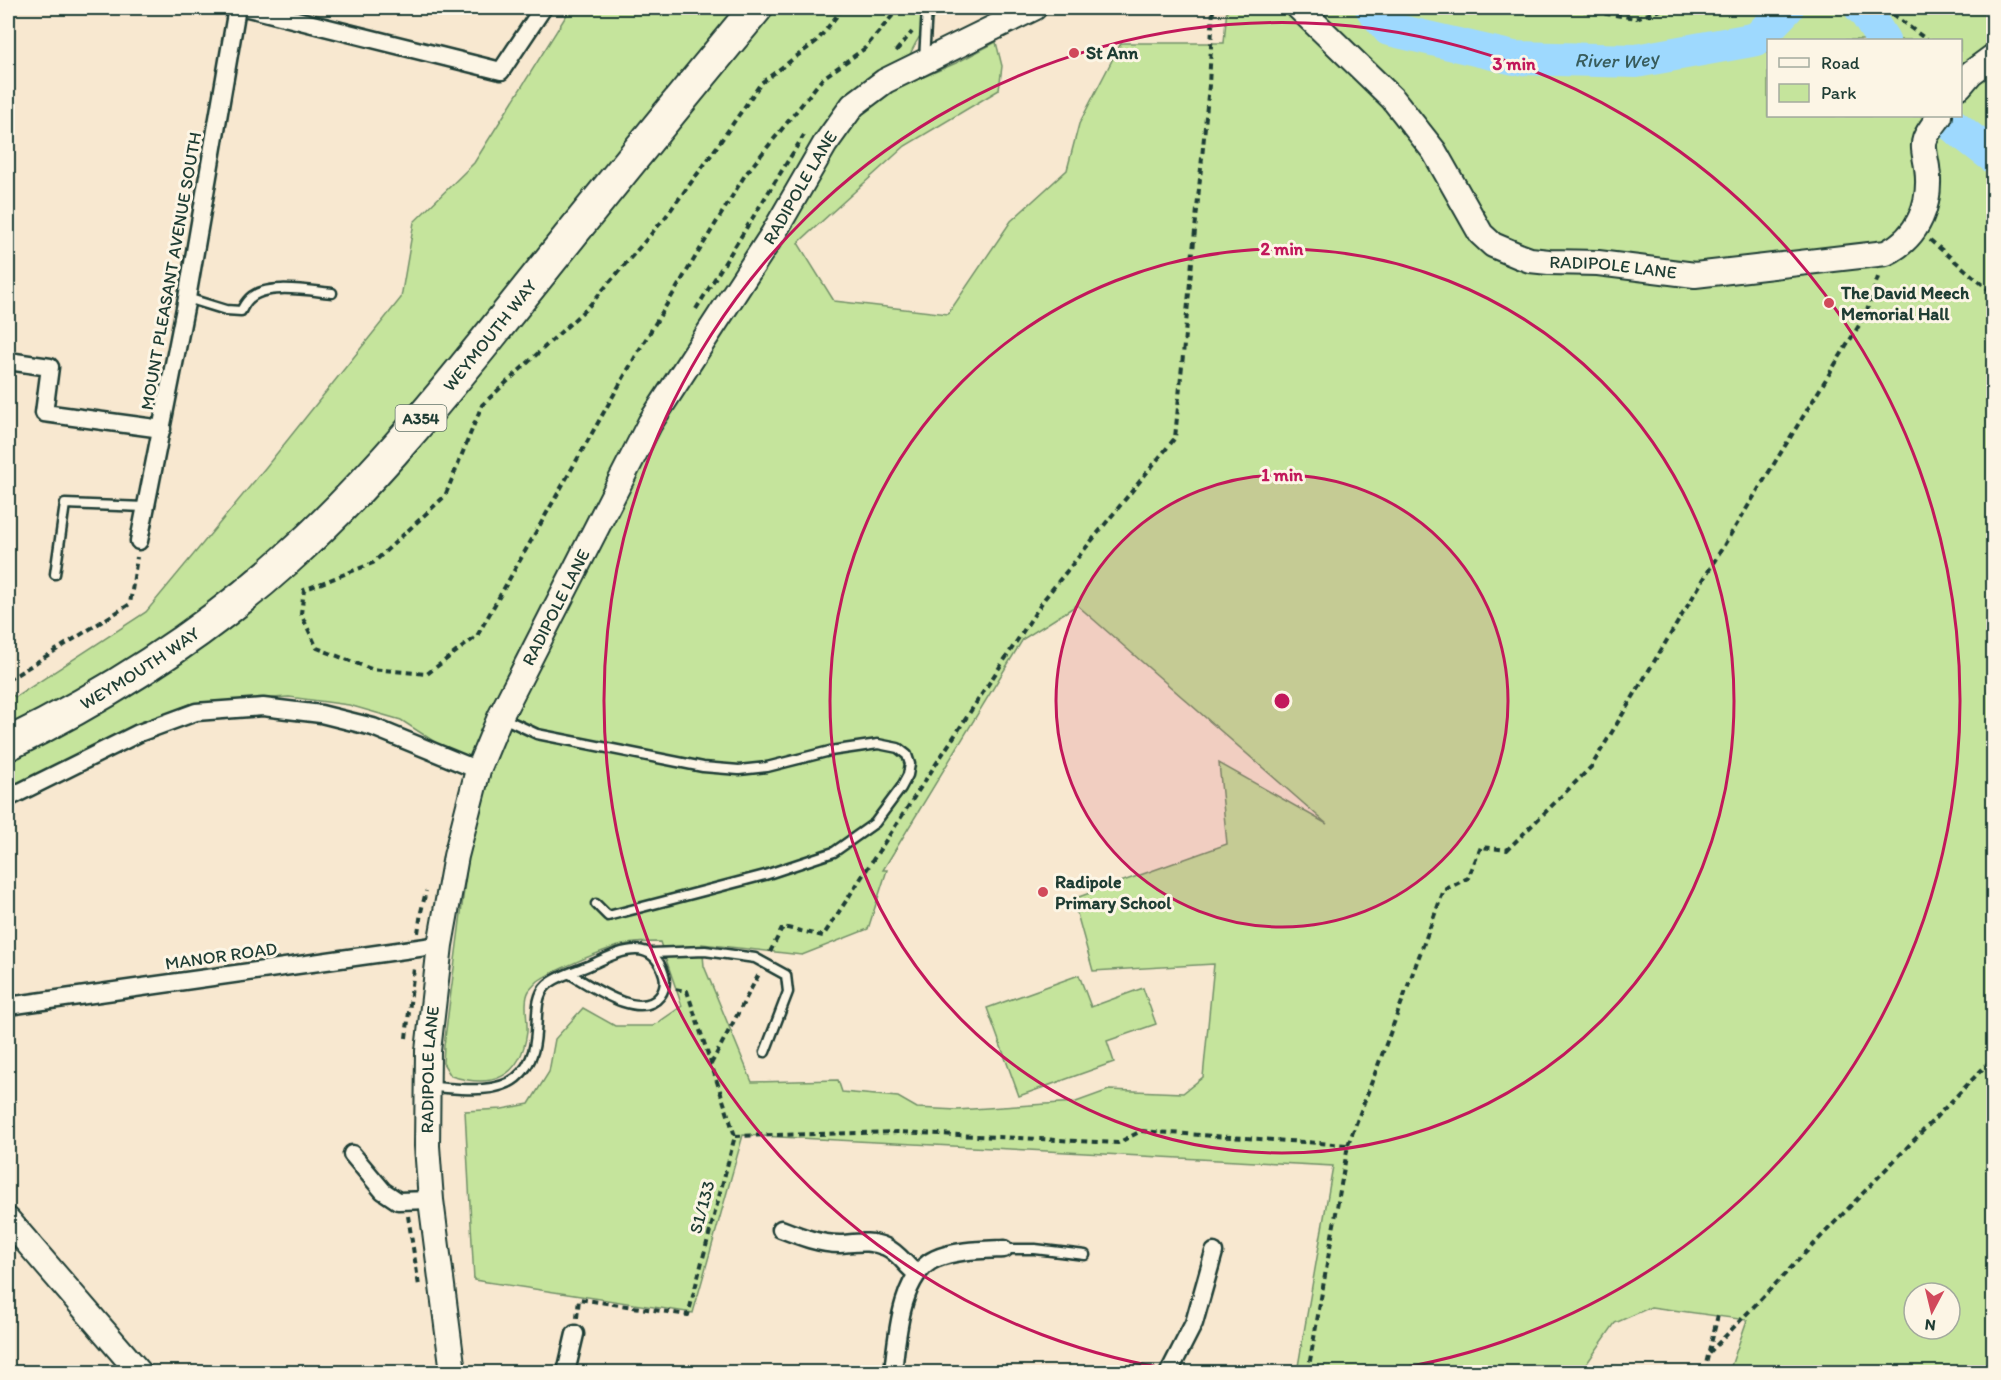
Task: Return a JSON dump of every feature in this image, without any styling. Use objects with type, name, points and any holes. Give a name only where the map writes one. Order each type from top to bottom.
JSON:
[{"type":"highway","name":"WEYMOUTH WAY","points":[[8,744],[91,700],[187,638],[256,586],[318,529],[380,467],[451,383],[756,8]]},
{"type":"street","name":"MOUNT PLEASANT AVENUE SOUTH","points":[[139,541],[187,298],[237,8]]},
{"type":"street","points":[[248,8],[501,71],[543,8]]},
{"type":"street","name":"RADIPOLE LANE","points":[[453,1372],[427,1146],[428,1051],[440,945],[456,856],[478,770],[500,717],[651,423],[773,234],[825,144],[853,105],[885,81],[1034,8]]},
{"type":"street","name":"RADIPOLE LANE","points":[[1299,8],[1393,99],[1434,151],[1481,234],[1493,245],[1519,256],[1549,262],[1598,263],[1695,275],[1886,253]]},
{"type":"street","points":[[1962,84],[1971,73],[1994,56]]},
{"type":"street","points":[[1886,253],[1904,241],[1916,228],[1927,200],[1929,183],[1925,141],[1936,122]]},
{"type":"street","points":[[8,361],[50,367],[44,413],[162,429]]},
{"type":"street","points":[[8,798],[139,733],[196,712],[263,707],[321,714],[373,727],[478,770]]},
{"type":"street","name":"MANOR ROAD","points":[[8,1006],[440,945]]},
{"type":"street","points":[[352,1154],[383,1191],[398,1201],[432,1200]]},
{"type":"street","points":[[8,1220],[139,1372]]},
{"type":"street","points":[[781,1229],[816,1241],[838,1244],[862,1241],[888,1247],[902,1258],[917,1275]]},
{"type":"street","points":[[893,1372],[898,1326],[912,1282],[917,1275],[934,1259],[972,1250],[1004,1249]]},
{"type":"street","points":[[1169,1372],[1194,1323],[1214,1252]]},
{"type":"street","points":[[566,1372],[575,1334]]},
{"type":"lane","points":[[924,63],[927,8]]},
{"type":"lane","points":[[187,298],[226,310],[241,311],[249,298],[264,291],[296,289],[332,293]]},
{"type":"lane","points":[[55,574],[65,504],[145,507]]},
{"type":"lane","points":[[500,717],[537,734],[703,767],[739,770],[767,767],[830,751],[878,744],[898,748],[907,755],[910,764],[908,775],[875,823],[834,852],[765,875],[608,916],[596,904]]},
{"type":"lane","points":[[428,1087],[475,1089],[496,1086],[513,1080],[525,1070],[532,1059],[540,996],[547,985],[623,952],[638,950],[651,953],[705,951],[755,958],[786,975],[788,992],[765,1052]]},
{"type":"lane","points":[[570,974],[603,993],[638,1006],[648,1004],[658,999],[665,987],[665,976],[660,962],[651,953]]},
{"type":"lane","points":[[1004,1249],[1035,1249],[1085,1255]]},
{"type":"path","points":[[843,8],[817,41],[761,83],[664,219],[588,306],[482,405],[444,496],[373,563],[304,590],[301,614],[317,648],[371,669],[427,674],[477,636],[638,352],[745,175],[823,78],[864,49],[899,8]]},
{"type":"path","points":[[711,1064],[783,927],[824,936],[1045,598],[1175,438],[1209,85],[1213,8]]},
{"type":"path","points":[[1563,8],[1636,18],[1667,8]]},
{"type":"path","points":[[1884,8],[1926,39]]},
{"type":"path","points":[[1916,228],[1994,294]]},
{"type":"path","points":[[1308,1372],[1348,1145],[1444,890],[1468,878],[1481,847],[1508,850],[1592,767],[1718,555],[1866,314],[1886,253]]},
{"type":"path","points":[[8,680],[130,604],[139,541]]},
{"type":"path","points":[[665,987],[687,991],[735,1136],[898,1132],[1118,1143],[1141,1131],[1348,1145]]},
{"type":"path","points":[[1708,1353],[1994,1057]]},
{"type":"path","name":"S1/133","points":[[575,1334],[579,1299],[688,1315],[735,1136]]},
{"type":"path","points":[[1704,1372],[1718,1315]]},
{"type":"green space","points":[[571,8],[945,8],[924,30],[909,57],[921,78],[996,42],[1002,66],[999,90],[905,146],[798,243],[834,301],[948,314],[1011,221],[1067,170],[1079,124],[1121,43],[1224,43],[1227,8],[1993,8],[1993,1372],[1729,1372],[1747,1320],[1651,1307],[1615,1323],[1585,1366],[1584,1372],[1297,1372],[1333,1166],[743,1135],[693,1313],[474,1280],[465,1111],[502,1109],[529,1104],[549,1072],[555,1039],[583,1008],[615,1026],[653,1026],[682,1006],[660,942],[624,945],[564,967],[538,981],[527,995],[527,1032],[524,1048],[511,1070],[502,1076],[491,1080],[466,1080],[451,1076],[443,1063],[472,828],[484,771],[512,724],[478,770],[401,720],[349,705],[289,697],[193,703],[130,728],[8,790],[8,693],[16,697],[146,612],[401,298],[414,222],[474,163]],"holes":[[[1077,605],[1327,824],[1219,763],[1227,844],[1073,899],[1093,971],[1214,964],[1203,1077],[1183,1093],[1109,1090],[1076,1102],[957,1110],[917,1108],[898,1097],[842,1092],[838,1080],[752,1082],[704,966],[702,944],[802,955],[868,929],[887,870],[883,870],[1023,639]]]},
{"type":"green space","points":[[1079,975],[1091,1007],[1143,988],[1156,1024],[1107,1041],[1114,1062],[1019,1096],[987,1008]]},
{"type":"waterway","name":"River Wey","points":[[1372,8],[1389,29],[1514,58],[1636,61],[1757,39],[1787,8]]},
{"type":"waterway","name":"River Wey","points":[[1861,8],[1882,39]]},
{"type":"waterway","name":"River Wey","points":[[1942,117],[1994,157]]},
{"type":"place","name":"St Ann","points":[[1074,53]]},
{"type":"place","name":"The David Meech Memorial Hall","points":[[1829,303]]},
{"type":"place","name":"Radipole Primary School","points":[[1043,892]]}]
